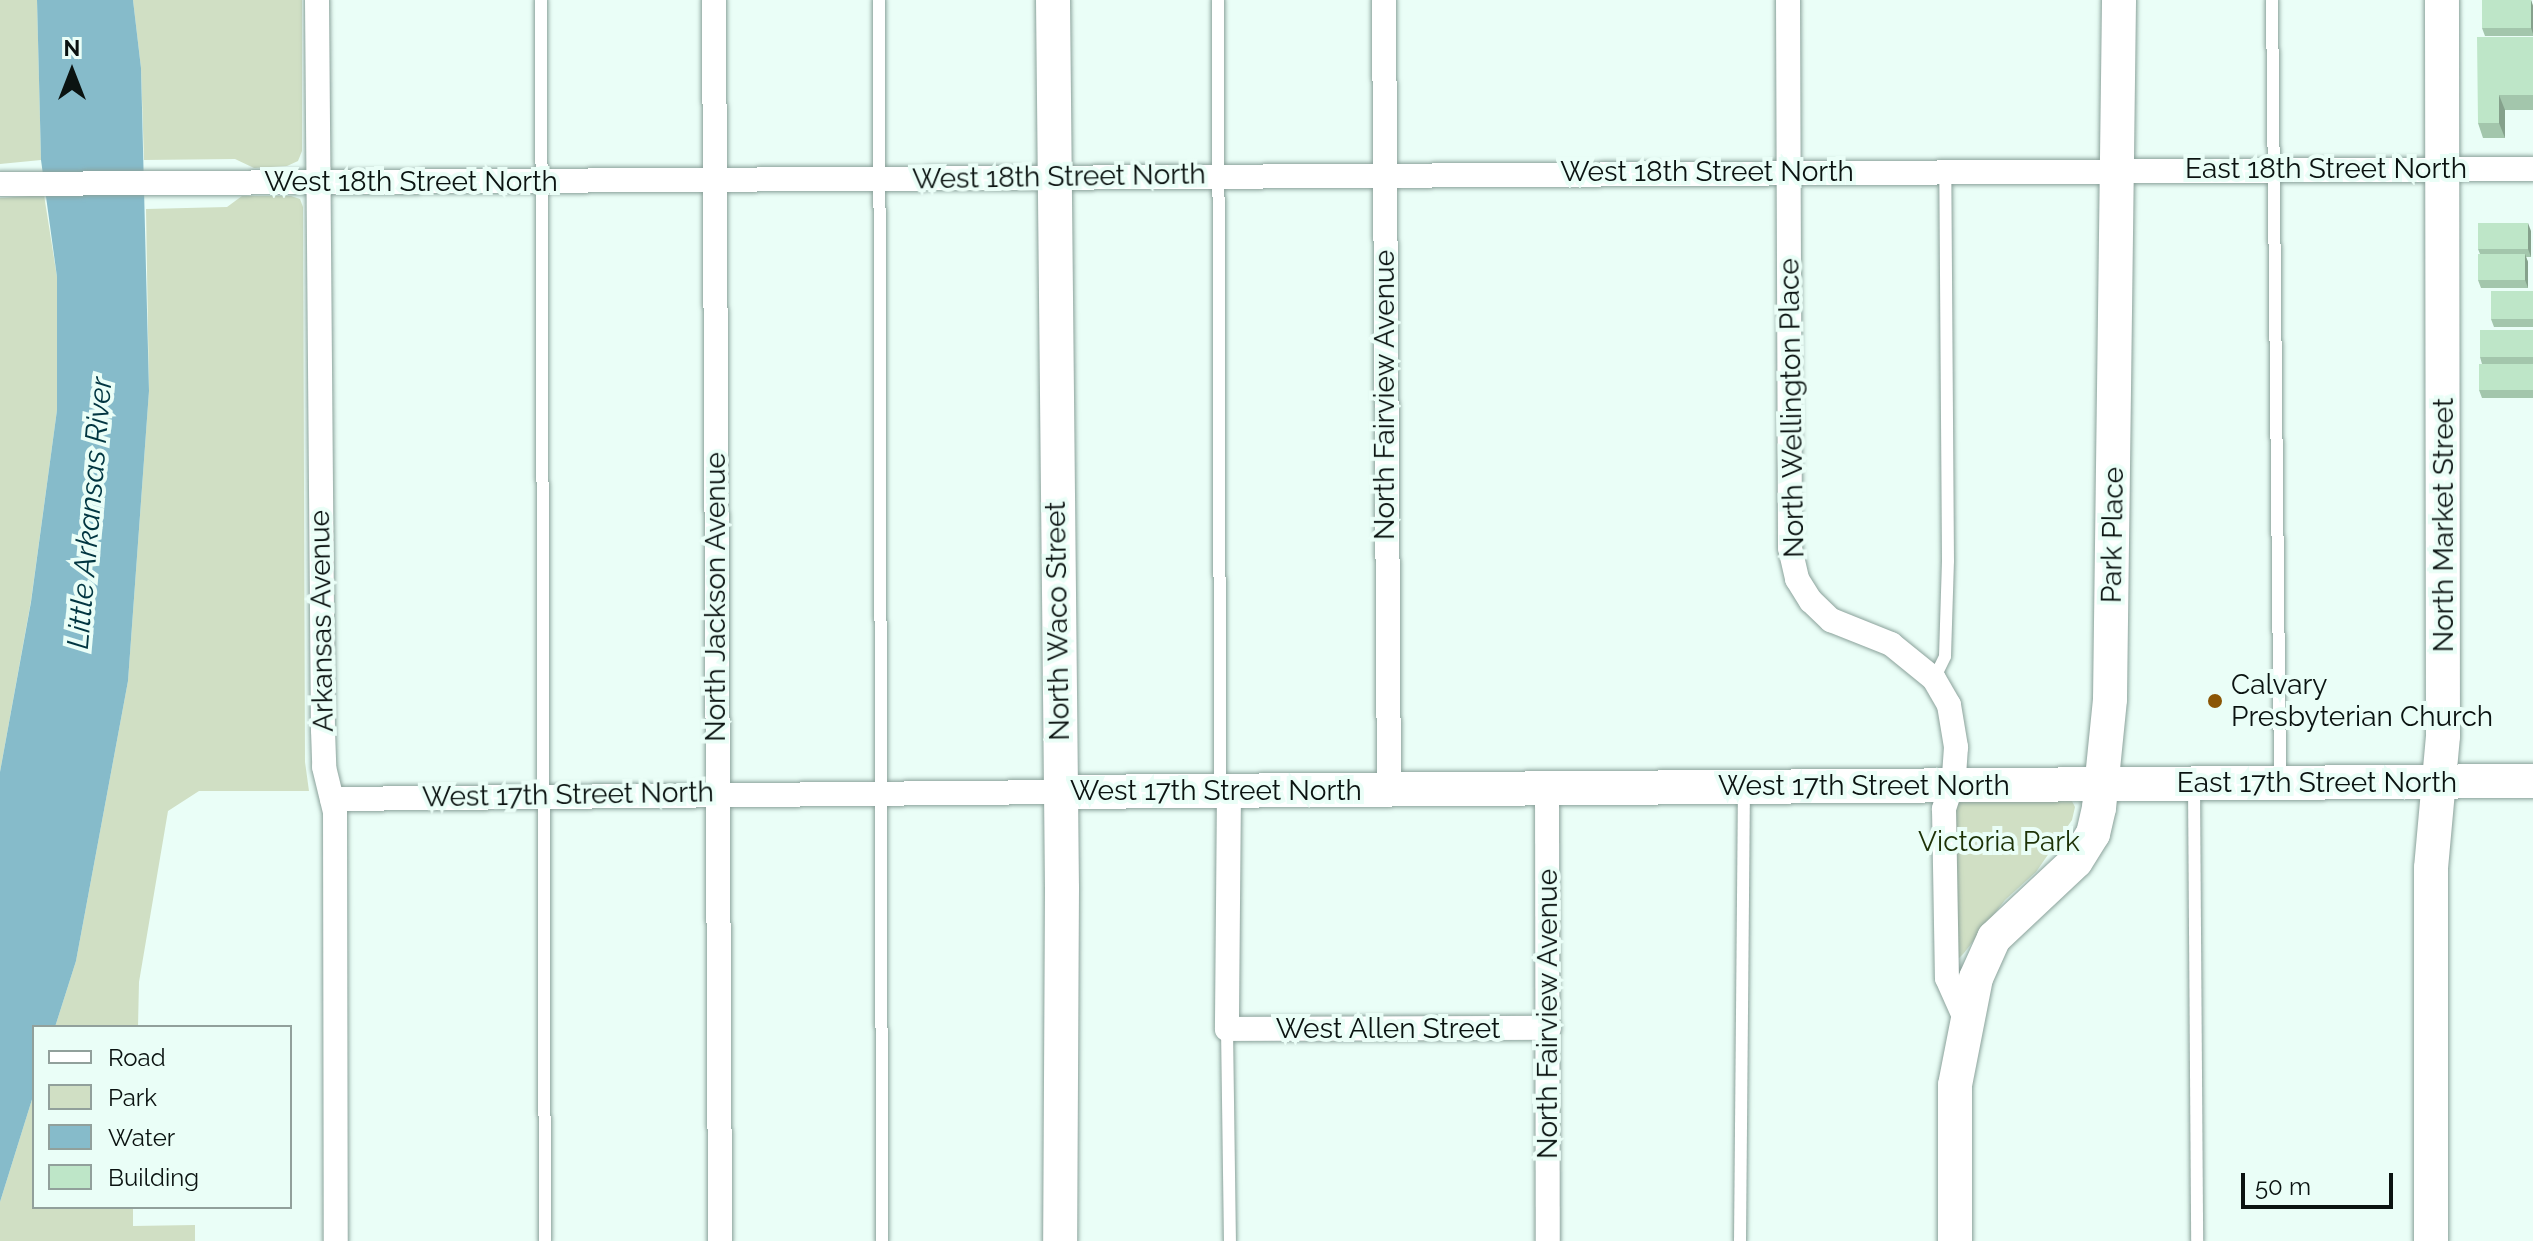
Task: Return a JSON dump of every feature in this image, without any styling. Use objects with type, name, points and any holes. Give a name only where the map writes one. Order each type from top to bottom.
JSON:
[{"type":"street","name":"Arkansas Avenue","points":[[317,0],[323,730],[324,767],[335,812],[336,1241]]},
{"type":"street","name":"North Jackson Avenue","points":[[714,0],[720,1241]]},
{"type":"street","name":"North Waco Street","points":[[1053,0],[1060,792],[1060,1241]]},
{"type":"street","name":"North Fairview Avenue","points":[[1384,0],[1389,789]]},
{"type":"street","name":"North Wellington Place","points":[[1788,0],[1790,548],[1797,579],[1811,601],[1831,620],[1859,635],[1891,644],[1934,679],[1949,705],[1956,747],[1952,785]]},
{"type":"street","name":"Park Place","points":[[1955,1241],[1955,1085],[1976,978],[1994,938],[2076,861],[2093,834],[2101,784],[2110,699],[2119,0]]},
{"type":"street","name":"North Market Street","points":[[2431,1241],[2431,868],[2443,720],[2442,0]]},
{"type":"street","name":"West 18th Street North","points":[[2,183],[2118,168]]},
{"type":"street","name":"East 18th Street North","points":[[2118,168],[2533,169]]},
{"type":"street","name":"East 17th Street North","points":[[2101,784],[2533,781]]},
{"type":"street","name":"West 17th Street North","points":[[332,799],[2101,784]]},
{"type":"street","points":[[1952,785],[1944,809],[1947,978],[1967,1023]]},
{"type":"street","name":"North Fairview Avenue","points":[[1547,788],[1548,1241]]},
{"type":"street","points":[[1224,790],[1227,1029]]},
{"type":"street","name":"West Allen Street","points":[[1227,1029],[1549,1028]]},
{"type":"lane","points":[[541,0],[545,1241]]},
{"type":"lane","points":[[879,0],[882,1241]]},
{"type":"lane","points":[[1218,0],[1224,790]]},
{"type":"lane","points":[[2272,0],[2280,783]]},
{"type":"lane","points":[[1934,679],[1945,656],[1948,561],[1945,170]]},
{"type":"lane","points":[[2194,783],[2197,1241]]},
{"type":"lane","points":[[1740,1241],[1744,787]]},
{"type":"lane","points":[[1227,1029],[1230,1241]]},
{"type":"green space","points":[[0,0],[37,0],[41,160],[0,164]]},
{"type":"green space","points":[[133,0],[302,0],[302,151],[298,161],[287,166],[254,168],[235,159],[144,160],[141,68]]},
{"type":"green space","points":[[44,195],[57,277],[57,410],[31,601],[0,772],[0,198]]},
{"type":"green space","points":[[242,196],[291,196],[300,199],[303,207],[305,762],[309,791],[199,791],[168,811],[139,982],[138,1025],[56,1025],[76,961],[128,681],[149,391],[146,209],[227,207]]},
{"type":"green space","name":"Victoria Park","points":[[2072,801],[2075,807],[2072,820],[2036,872],[2005,900],[1959,958],[1952,956],[1953,802]]},
{"type":"green space","points":[[32,1099],[32,1209],[133,1209],[133,1226],[195,1225],[195,1241],[0,1241],[0,1202]]},
{"type":"water","name":"Little Arkansas River","points":[[37,0],[133,0],[141,68],[149,391],[128,681],[76,961],[56,1025],[32,1025],[32,1099],[0,1202],[0,772],[31,602],[57,410],[57,277],[41,160]]},
{"type":"building","points":[[2482,0],[2531,0],[2531,28],[2482,28]]},
{"type":"building","points":[[2477,37],[2533,37],[2533,95],[2499,95],[2499,123],[2478,123]]},
{"type":"building","points":[[2478,223],[2528,223],[2528,249],[2478,249]]},
{"type":"building","points":[[2478,254],[2525,254],[2525,280],[2478,280]]},
{"type":"building","points":[[2491,291],[2533,291],[2533,319],[2491,319]]},
{"type":"building","points":[[2480,330],[2533,330],[2533,357],[2480,357]]},
{"type":"building","points":[[2479,364],[2533,364],[2533,390],[2479,390]]},
{"type":"place","name":"Calvary Presbyterian Church","points":[[2215,701]]}]
